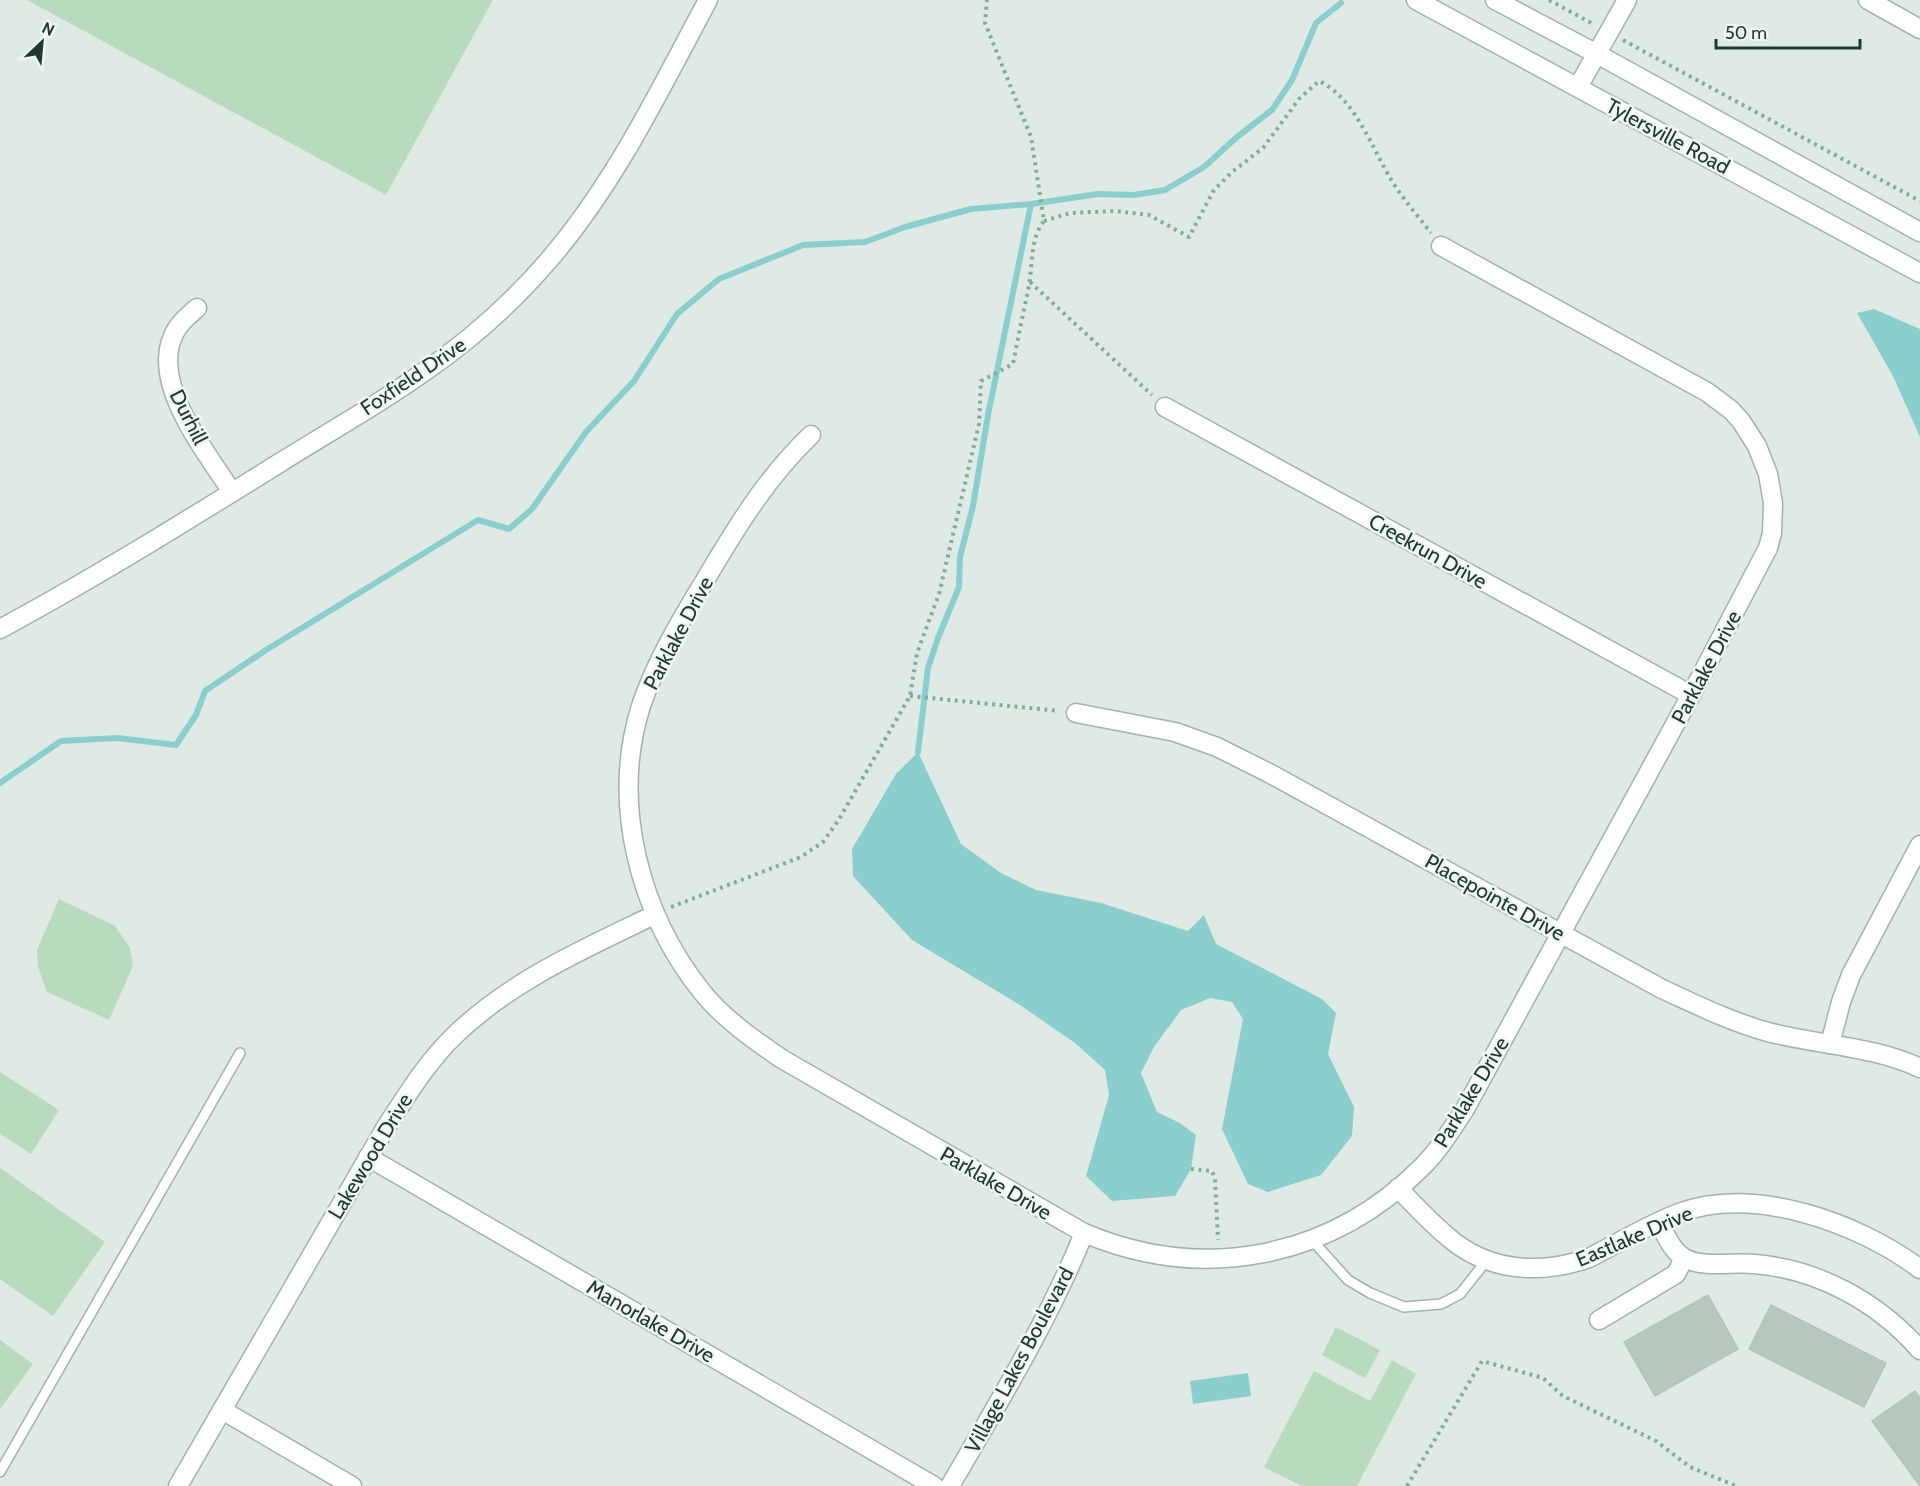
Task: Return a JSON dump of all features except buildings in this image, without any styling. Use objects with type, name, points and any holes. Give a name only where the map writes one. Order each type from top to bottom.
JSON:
[{"type":"street","name":"Foxfield Drive","points":[[0,629],[53,600],[421,375],[478,331],[519,292],[575,227],[608,180],[708,0]]},
{"type":"street","name":"Tylersville Road","points":[[1416,0],[1920,273]]},
{"type":"street","name":"Tylersville Road","points":[[1495,0],[1920,232]]},
{"type":"street","points":[[1578,87],[1627,0]]},
{"type":"street","points":[[1868,0],[1920,29]]},
{"type":"street","name":"Parklake Drive","points":[[811,435],[771,478],[730,538],[658,664],[642,705],[632,748],[628,791],[632,836],[654,915],[678,958],[703,994],[735,1025],[758,1043],[802,1071],[1084,1233],[1139,1252],[1183,1258],[1219,1259],[1270,1253],[1312,1240],[1352,1221],[1398,1188],[1422,1167],[1441,1145],[1465,1108],[1691,695],[1768,548],[1772,533],[1773,503],[1768,474],[1757,446],[1731,410],[1707,392],[1441,246]]},
{"type":"street","name":"Durhill","points":[[197,308],[180,324],[173,336],[169,350],[170,379],[186,418],[232,492]]},
{"type":"street","name":"Creekrun Drive","points":[[1165,407],[1691,695]]},
{"type":"street","name":"Placepointe Drive","points":[[1076,713],[1161,728],[1217,747],[1269,773],[1662,989],[1727,1018],[1768,1032],[1882,1055],[1920,1068]]},
{"type":"street","points":[[1830,1044],[1851,975],[1920,845]]},
{"type":"street","name":"Lakewood Drive","points":[[178,1486],[368,1157],[417,1079],[455,1035],[487,1006],[522,982],[654,915]]},
{"type":"street","name":"Manorlake Drive","points":[[368,1157],[934,1486]]},
{"type":"street","name":"Eastlake Drive","points":[[1398,1188],[1460,1246],[1501,1265],[1531,1269],[1575,1263],[1679,1213],[1707,1206],[1735,1204],[1806,1213],[1846,1227],[1885,1245],[1920,1269]]},
{"type":"street","points":[[1659,1223],[1674,1250],[1684,1258],[1696,1263],[1753,1264],[1783,1268],[1825,1281],[1851,1294],[1888,1318],[1920,1350]]},
{"type":"street","name":"Village Lakes Boulevard","points":[[950,1486],[1014,1377],[1048,1312],[1084,1233]]},
{"type":"street","points":[[1599,1320],[1676,1274],[1684,1258]]},
{"type":"street","points":[[222,1410],[352,1486]]},
{"type":"lane","points":[[0,1472],[240,1053]]},
{"type":"lane","points":[[1312,1240],[1348,1280],[1370,1293],[1404,1307],[1441,1304],[1460,1294],[1486,1260]]},
{"type":"path","points":[[987,0],[985,23],[1031,138],[1044,221]]},
{"type":"path","points":[[1549,0],[1920,201]]},
{"type":"path","points":[[654,915],[801,857],[823,842],[838,821],[910,696],[917,653],[939,594],[979,424],[981,381],[1013,363],[1036,236],[1044,221],[1070,213],[1116,211],[1149,215],[1189,237],[1214,190],[1232,172],[1263,148],[1299,99],[1319,81],[1333,87],[1353,113],[1393,183],[1441,246]]},
{"type":"path","points":[[1029,282],[1165,407]]},
{"type":"path","points":[[910,696],[1076,713]]},
{"type":"path","points":[[1191,1169],[1212,1171],[1215,1179],[1219,1259]]},
{"type":"path","points":[[1407,1486],[1482,1361],[1543,1378],[1563,1396],[1656,1441],[1690,1467],[1736,1486]]},
{"type":"green space","points":[[27,0],[493,0],[386,195]]},
{"type":"green space","points":[[59,899],[115,926],[130,948],[133,966],[109,1020],[47,992],[38,967],[37,950]]},
{"type":"green space","points":[[0,1072],[59,1110],[31,1154],[0,1134]]},
{"type":"green space","points":[[0,1168],[105,1242],[53,1316],[0,1279]]},
{"type":"green space","points":[[1336,1327],[1380,1350],[1365,1378],[1322,1355]]},
{"type":"green space","points":[[0,1340],[33,1364],[0,1409]]},
{"type":"green space","points":[[1392,1360],[1416,1374],[1357,1486],[1302,1486],[1264,1467],[1314,1371],[1370,1401]]},
{"type":"water","points":[[1874,309],[1920,329],[1920,437],[1893,376],[1857,313]]},
{"type":"water","points":[[918,752],[961,844],[1001,873],[1036,890],[1101,903],[1188,931],[1204,915],[1216,944],[1322,999],[1336,1013],[1328,1054],[1354,1107],[1352,1136],[1321,1175],[1268,1192],[1248,1184],[1222,1129],[1243,1019],[1232,1002],[1210,998],[1181,1010],[1154,1047],[1141,1073],[1157,1112],[1180,1123],[1196,1135],[1191,1169],[1175,1196],[1112,1201],[1086,1176],[1109,1095],[1105,1070],[1075,1043],[1020,1005],[912,940],[853,876],[852,849],[896,774]]},
{"type":"water","points":[[1248,1373],[1251,1396],[1193,1404],[1190,1381]]},
{"type":"waterway","points":[[0,783],[61,741],[117,738],[176,745],[196,715],[205,691],[266,650],[478,520],[509,529],[532,509],[586,432],[634,381],[677,314],[719,279],[803,245],[865,242],[905,227],[971,209],[1031,204],[1098,194],[1134,195],[1165,190],[1204,167],[1272,110],[1292,80],[1316,23],[1341,3]]},
{"type":"waterway","points":[[918,752],[928,668],[959,587],[960,557],[973,506],[988,415],[1031,204]]}]
